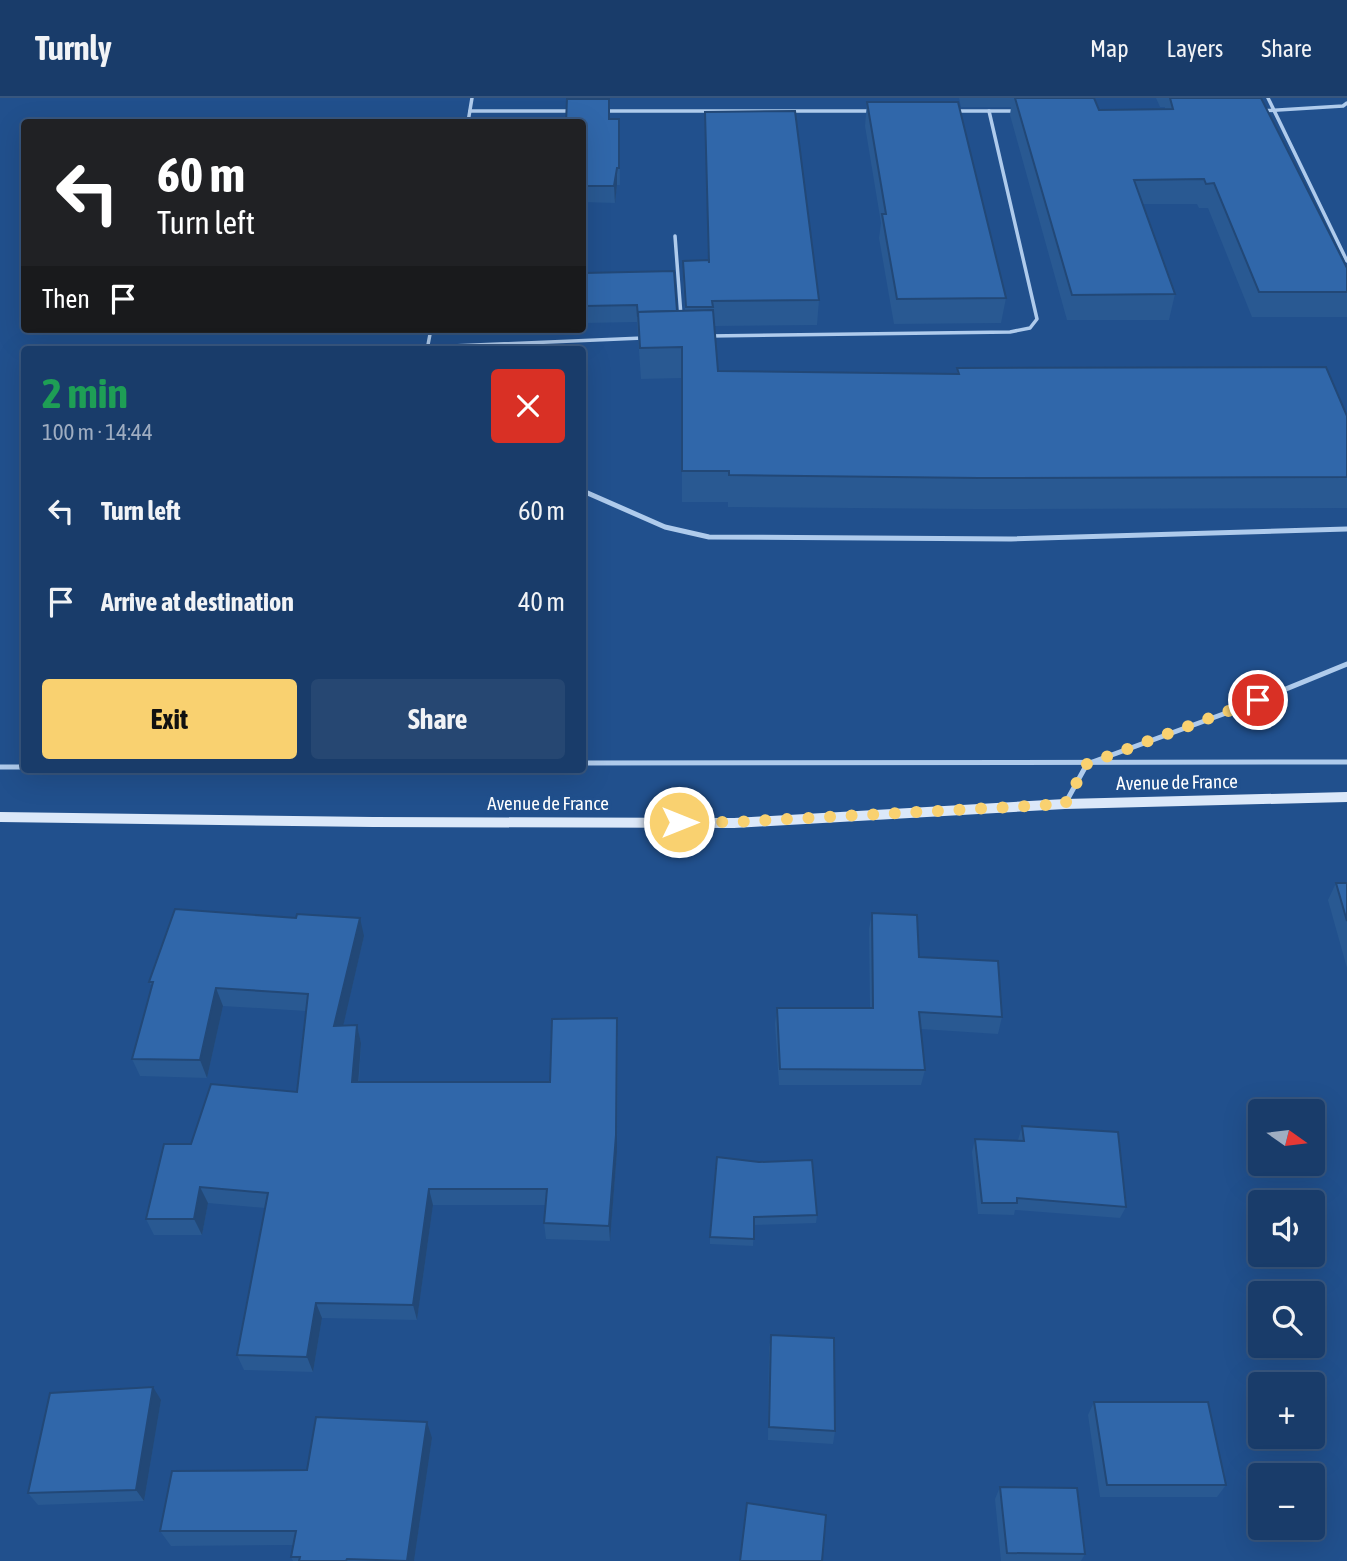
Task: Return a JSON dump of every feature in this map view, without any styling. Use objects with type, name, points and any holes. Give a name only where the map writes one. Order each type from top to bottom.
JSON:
[{"type":"street","name":"Avenue de France","points":[[0,817],[373,822],[734,822],[1065,804],[1347,797]]},
{"type":"lane","points":[[469,119],[472,98]]},
{"type":"lane","points":[[1268,98],[1347,261]]},
{"type":"lane","points":[[1260,111],[1343,106],[1347,103]]},
{"type":"lane","points":[[470,111],[579,111]]},
{"type":"lane","points":[[593,111],[880,111]]},
{"type":"lane","points":[[948,111],[1017,111]]},
{"type":"lane","points":[[696,337],[1010,332],[1030,328],[1037,319],[989,111]]},
{"type":"lane","points":[[675,236],[681,324]]},
{"type":"lane","points":[[490,346],[655,338]]},
{"type":"lane","points":[[586,492],[665,527],[709,537],[1011,539],[1347,529]]},
{"type":"lane","points":[[1065,804],[1087,764],[1237,709],[1347,664]]},
{"type":"lane","points":[[586,763],[1347,762]]},
{"type":"lane","points":[[0,767],[21,766]]},
{"type":"building","points":[[1015,98],[1094,98],[1099,110],[1173,109],[1170,98],[1261,98],[1347,268],[1347,292],[1259,292],[1214,183],[1206,184],[1204,179],[1134,180],[1175,294],[1072,295]]},
{"type":"building","points":[[567,99],[609,99],[609,119],[619,119],[619,168],[614,186],[586,186],[586,119],[566,119]]},
{"type":"building","points":[[867,102],[958,102],[1006,298],[897,299]]},
{"type":"building","points":[[795,111],[819,300],[712,301],[713,307],[686,307],[683,261],[709,260],[705,112]]},
{"type":"building","points":[[674,271],[677,311],[638,312],[638,317],[637,305],[586,306],[586,273]]},
{"type":"building","points":[[713,310],[718,371],[959,374],[957,368],[1326,367],[1347,416],[1347,477],[978,478],[729,475],[729,471],[682,471],[682,347],[640,348],[638,312]]},
{"type":"building","points":[[1336,883],[1347,883],[1347,921]]},
{"type":"building","points":[[175,909],[296,918],[297,914],[360,918],[334,1026],[357,1025],[352,1082],[550,1082],[552,1019],[617,1018],[616,1135],[609,1226],[544,1223],[547,1189],[429,1189],[413,1305],[316,1303],[307,1357],[237,1355],[268,1193],[200,1187],[194,1219],[146,1219],[164,1144],[191,1144],[211,1084],[297,1092],[308,994],[216,988],[200,1060],[132,1059],[153,982],[149,982]]},
{"type":"building","points":[[872,913],[917,915],[919,957],[998,961],[1002,1017],[919,1012],[925,1070],[780,1069],[777,1008],[873,1008]]},
{"type":"building","points":[[1022,1126],[1118,1132],[1126,1207],[1017,1198],[1017,1203],[982,1203],[975,1139],[1024,1141]]},
{"type":"building","points":[[717,1157],[759,1162],[812,1160],[817,1215],[754,1217],[754,1239],[710,1237]]},
{"type":"building","points":[[771,1335],[834,1338],[835,1431],[769,1427]]},
{"type":"building","points":[[153,1387],[136,1490],[28,1493],[50,1393]]},
{"type":"building","points":[[1094,1402],[1208,1402],[1226,1485],[1107,1485]]},
{"type":"building","points":[[316,1417],[427,1422],[407,1561],[299,1561],[300,1557],[291,1557],[296,1531],[160,1531],[172,1471],[307,1470]]},
{"type":"building","points":[[1000,1487],[1077,1488],[1085,1554],[1007,1553]]},
{"type":"building","points":[[747,1503],[826,1515],[822,1561],[740,1561]]},
{"type":"route","points":[[679,822],[734,822],[1065,804],[1087,764],[1258,700]]}]
